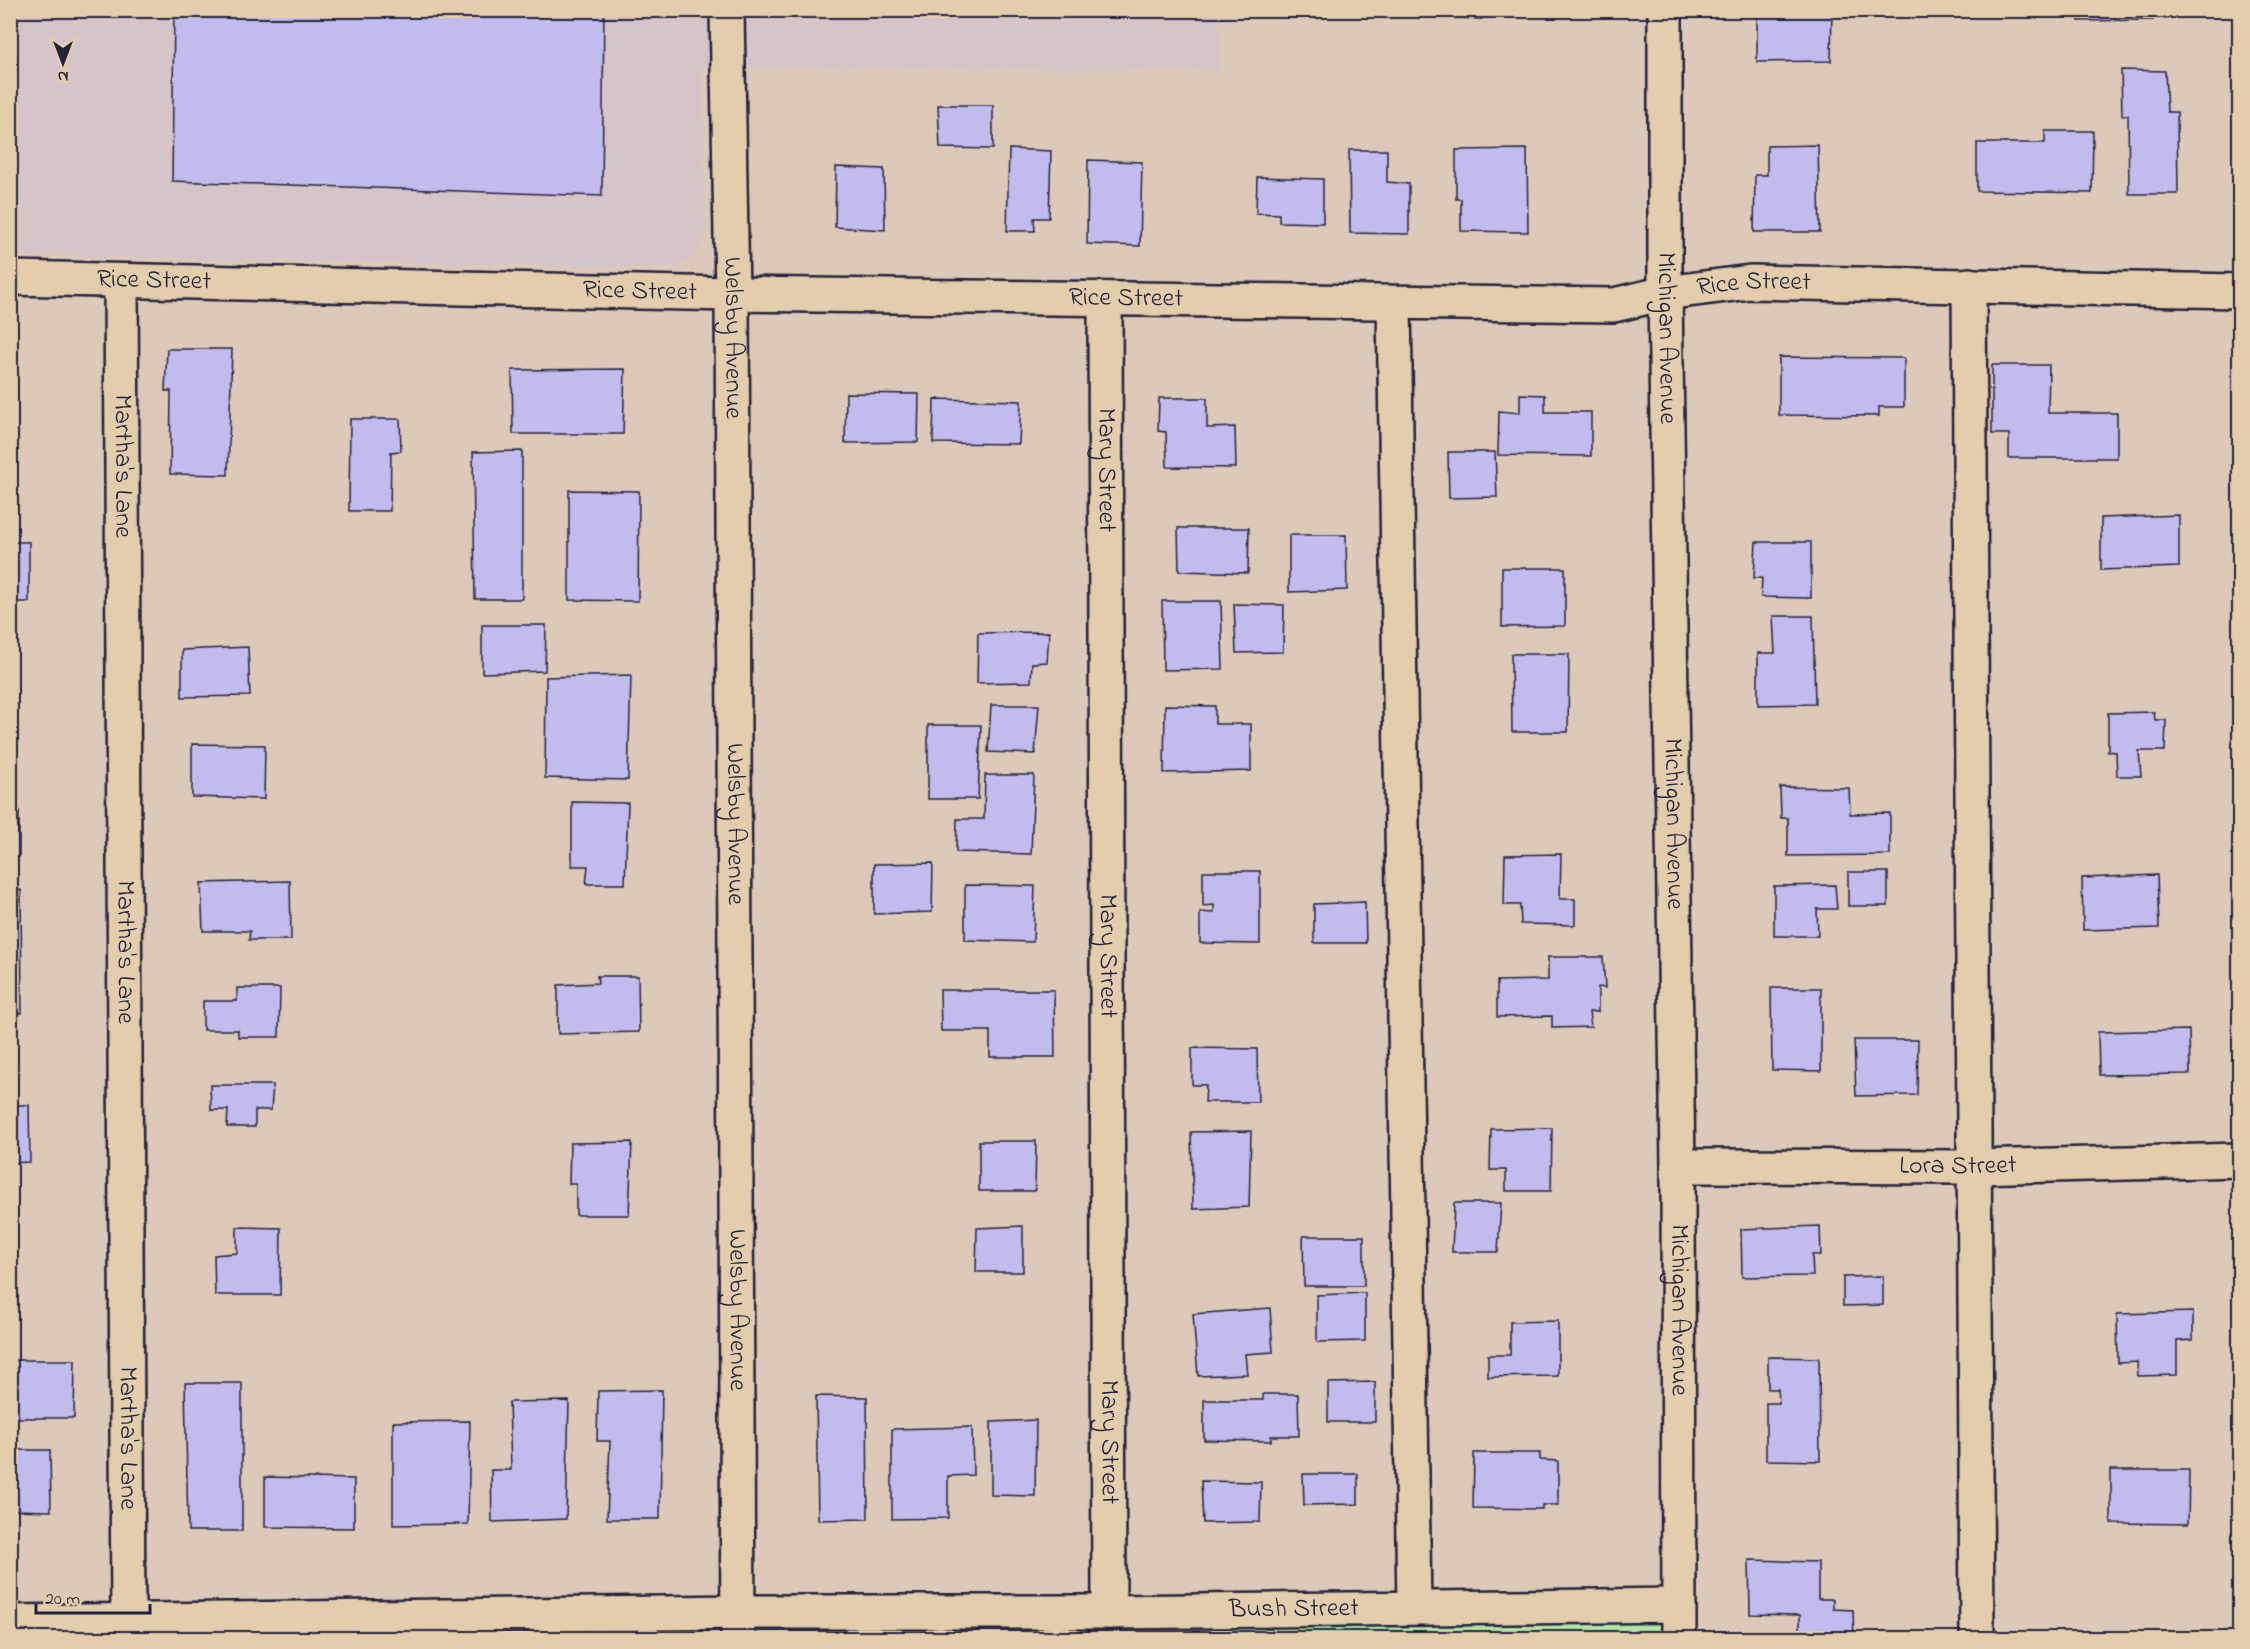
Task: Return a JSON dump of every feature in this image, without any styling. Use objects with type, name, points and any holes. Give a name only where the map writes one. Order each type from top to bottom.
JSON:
[{"type":"street","name":"Welsby Avenue","points":[[727,10],[732,294],[738,1625]]},
{"type":"street","name":"Michigan Avenue","points":[[1665,10],[1665,293],[1678,1166],[1679,1638]]},
{"type":"street","name":"Rice Street","points":[[10,278],[732,294],[1614,305],[1665,293],[1750,282],[2240,291]]},
{"type":"street","name":"Martha's Lane","points":[[121,282],[128,1622]]},
{"type":"street","points":[[1969,285],[1977,1638]]},
{"type":"street","name":"Mary Street","points":[[1105,299],[1109,1612]]},
{"type":"street","points":[[1394,303],[1414,1607]]},
{"type":"street","name":"Lora Street","points":[[1678,1166],[1974,1167],[2240,1160]]},
{"type":"street","name":"Bush Street","points":[[10,1622],[738,1625],[1109,1612],[1678,1605]]},
{"type":"shaded area","points":[[11,11],[1219,11],[1220,71],[703,66],[705,237],[691,260],[674,268],[11,255]]},
{"type":"green space","points":[[1678,1605],[1678,1638],[1214,1638],[1213,1610]]},
{"type":"building","points":[[174,10],[604,10],[602,196],[172,181]]},
{"type":"building","points":[[1364,10],[1537,10],[1482,12],[1482,19],[1364,14]]},
{"type":"building","points":[[1757,10],[1832,10],[1831,61],[1757,62]]},
{"type":"building","points":[[2079,10],[2153,10],[2153,20],[2079,21]]},
{"type":"building","points":[[2121,70],[2165,71],[2167,112],[2177,112],[2178,194],[2129,194],[2128,115],[2122,115]]},
{"type":"building","points":[[938,105],[993,105],[993,149],[940,148]]},
{"type":"building","points":[[2045,131],[2093,131],[2092,193],[1977,191],[1977,143],[2045,143]]},
{"type":"building","points":[[1818,145],[1820,232],[1754,232],[1755,175],[1767,175],[1767,146]]},
{"type":"building","points":[[1009,149],[1051,151],[1049,218],[1034,218],[1035,231],[1007,231]]},
{"type":"building","points":[[1527,149],[1528,232],[1461,231],[1461,199],[1456,199],[1456,150]]},
{"type":"building","points":[[1349,150],[1387,150],[1387,182],[1409,184],[1409,234],[1350,233]]},
{"type":"building","points":[[1088,160],[1142,162],[1140,246],[1087,244]]},
{"type":"building","points":[[836,167],[884,169],[885,230],[835,227]]},
{"type":"building","points":[[1257,177],[1323,179],[1323,223],[1279,222],[1279,214],[1256,213]]},
{"type":"building","points":[[167,349],[232,349],[228,475],[170,474],[171,391],[165,391]]},
{"type":"building","points":[[1779,357],[1904,358],[1904,407],[1879,407],[1879,416],[1779,415]]},
{"type":"building","points":[[1992,365],[2049,365],[2048,413],[2117,413],[2117,458],[2009,458],[2009,434],[1992,434]]},
{"type":"building","points":[[625,369],[623,434],[513,434],[512,370]]},
{"type":"building","points":[[846,393],[919,394],[918,442],[845,443]]},
{"type":"building","points":[[1520,394],[1545,395],[1545,412],[1591,412],[1591,456],[1498,455],[1499,411],[1520,413]]},
{"type":"building","points":[[1159,398],[1207,398],[1207,428],[1235,427],[1236,468],[1167,467],[1166,432],[1158,431]]},
{"type":"building","points":[[934,399],[1021,401],[1019,444],[933,443]]},
{"type":"building","points":[[350,419],[400,419],[401,451],[391,452],[390,511],[349,511]]},
{"type":"building","points":[[522,451],[522,599],[475,599],[473,452]]},
{"type":"building","points":[[1448,452],[1495,452],[1497,497],[1449,498]]},
{"type":"building","points":[[569,490],[639,491],[638,601],[569,600]]},
{"type":"building","points":[[2179,515],[2179,567],[2101,570],[2101,518]]},
{"type":"building","points":[[1178,528],[1249,528],[1248,573],[1179,571]]},
{"type":"building","points":[[1289,535],[1346,535],[1347,590],[1289,592]]},
{"type":"building","points":[[10,542],[29,542],[29,602],[10,602]]},
{"type":"building","points":[[1756,542],[1811,542],[1811,598],[1761,597],[1762,578],[1754,578]]},
{"type":"building","points":[[1502,568],[1565,568],[1565,626],[1502,627]]},
{"type":"building","points":[[1162,601],[1221,601],[1223,669],[1163,670]]},
{"type":"building","points":[[1234,604],[1284,605],[1283,652],[1236,653]]},
{"type":"building","points":[[1773,616],[1813,616],[1815,704],[1758,705],[1758,653],[1775,653]]},
{"type":"building","points":[[482,625],[546,625],[545,671],[482,673]]},
{"type":"building","points":[[1049,632],[1047,662],[1032,663],[1031,682],[977,683],[978,633]]},
{"type":"building","points":[[248,647],[250,696],[182,697],[182,650]]},
{"type":"building","points":[[1511,654],[1569,654],[1568,732],[1512,732]]},
{"type":"building","points":[[631,675],[628,780],[545,778],[546,677]]},
{"type":"building","points":[[991,705],[1039,705],[1035,754],[988,752]]},
{"type":"building","points":[[1165,705],[1215,706],[1215,724],[1251,724],[1251,771],[1164,773]]},
{"type":"building","points":[[2154,712],[2155,720],[2166,720],[2165,751],[2139,751],[2141,776],[2117,776],[2116,752],[2108,751],[2108,713]]},
{"type":"building","points":[[928,725],[981,725],[978,799],[928,799]]},
{"type":"building","points":[[192,744],[265,745],[264,799],[192,797]]},
{"type":"building","points":[[985,775],[1034,775],[1031,854],[956,852],[957,819],[984,819]]},
{"type":"building","points":[[1780,787],[1849,788],[1850,814],[1890,813],[1890,855],[1788,856],[1788,818],[1781,818]]},
{"type":"building","points":[[572,802],[628,803],[625,884],[586,884],[588,866],[572,866]]},
{"type":"building","points":[[10,809],[19,809],[19,857],[10,857]]},
{"type":"building","points":[[1561,854],[1560,899],[1575,899],[1575,925],[1521,924],[1520,905],[1504,905],[1505,855]]},
{"type":"building","points":[[933,863],[932,912],[874,914],[874,864]]},
{"type":"building","points":[[1203,871],[1260,871],[1260,944],[1200,943],[1200,912],[1214,913],[1214,905],[1203,906]]},
{"type":"building","points":[[1848,872],[1888,872],[1888,906],[1848,906]]},
{"type":"building","points":[[2157,875],[2159,928],[2083,930],[2082,878]]},
{"type":"building","points":[[290,881],[291,940],[249,940],[250,931],[203,931],[201,883]]},
{"type":"building","points":[[965,885],[1035,886],[1033,942],[965,940]]},
{"type":"building","points":[[1835,885],[1837,909],[1817,909],[1818,936],[1774,936],[1774,886]]},
{"type":"building","points":[[21,890],[22,1013],[10,1013],[10,891]]},
{"type":"building","points":[[1365,902],[1366,943],[1314,943],[1314,904]]},
{"type":"building","points":[[1548,957],[1603,957],[1605,988],[1598,987],[1598,1012],[1589,1012],[1591,1027],[1552,1028],[1552,1016],[1497,1017],[1497,981],[1548,980]]},
{"type":"building","points":[[597,976],[638,976],[639,1032],[558,1034],[558,985],[598,983]]},
{"type":"building","points":[[237,988],[280,988],[279,1037],[238,1037],[238,1030],[203,1030],[203,1001],[237,1001]]},
{"type":"building","points":[[1771,988],[1821,988],[1821,1071],[1772,1070]]},
{"type":"building","points":[[940,990],[1054,990],[1055,1057],[990,1057],[990,1031],[941,1031]]},
{"type":"building","points":[[2189,1030],[2190,1074],[2099,1075],[2098,1032]]},
{"type":"building","points":[[1854,1040],[1918,1040],[1917,1095],[1856,1096]]},
{"type":"building","points":[[1192,1048],[1257,1049],[1258,1102],[1205,1102],[1206,1085],[1192,1085]]},
{"type":"building","points":[[210,1085],[273,1085],[271,1110],[255,1110],[255,1127],[227,1127],[228,1110],[211,1110]]},
{"type":"building","points":[[10,1105],[29,1105],[30,1162],[10,1163]]},
{"type":"building","points":[[1552,1128],[1551,1191],[1506,1191],[1506,1170],[1490,1170],[1491,1129]]},
{"type":"building","points":[[1251,1131],[1249,1207],[1193,1209],[1191,1132]]},
{"type":"building","points":[[979,1141],[1036,1141],[1035,1191],[979,1191]]},
{"type":"building","points":[[632,1142],[629,1215],[576,1215],[576,1184],[569,1184],[570,1143]]},
{"type":"building","points":[[1454,1203],[1501,1203],[1498,1252],[1452,1252]]},
{"type":"building","points":[[1023,1226],[1023,1272],[976,1272],[977,1228]]},
{"type":"building","points":[[1820,1226],[1821,1255],[1812,1255],[1813,1276],[1742,1277],[1741,1229]]},
{"type":"building","points":[[237,1227],[281,1228],[280,1295],[215,1295],[214,1255],[237,1253]]},
{"type":"building","points":[[1303,1236],[1364,1236],[1364,1286],[1304,1286]]},
{"type":"building","points":[[1883,1276],[1883,1305],[1843,1306],[1843,1277]]},
{"type":"building","points":[[1365,1293],[1365,1341],[1317,1342],[1317,1295]]},
{"type":"building","points":[[1270,1308],[1273,1352],[1245,1354],[1247,1374],[1198,1376],[1193,1314]]},
{"type":"building","points":[[2193,1312],[2193,1340],[2177,1341],[2177,1375],[2138,1376],[2137,1362],[2118,1363],[2117,1314]]},
{"type":"building","points":[[1558,1321],[1558,1376],[1488,1377],[1488,1355],[1510,1355],[1510,1322]]},
{"type":"building","points":[[1768,1357],[1819,1358],[1820,1461],[1766,1460],[1766,1403],[1779,1403],[1778,1389],[1768,1389]]},
{"type":"building","points":[[10,1360],[75,1360],[74,1418],[10,1418]]},
{"type":"building","points":[[1375,1382],[1375,1422],[1328,1422],[1328,1383]]},
{"type":"building","points":[[185,1383],[242,1383],[242,1531],[188,1531]]},
{"type":"building","points":[[662,1390],[660,1519],[607,1519],[610,1441],[597,1441],[598,1391]]},
{"type":"building","points":[[1263,1394],[1298,1394],[1299,1436],[1271,1436],[1271,1441],[1204,1440],[1204,1400],[1263,1400]]},
{"type":"building","points":[[816,1396],[867,1397],[868,1519],[818,1520]]},
{"type":"building","points":[[569,1401],[566,1519],[492,1522],[491,1470],[511,1470],[509,1402]]},
{"type":"building","points":[[1036,1420],[1035,1496],[991,1495],[991,1422]]},
{"type":"building","points":[[470,1421],[468,1524],[393,1525],[393,1422]]},
{"type":"building","points":[[972,1427],[973,1475],[948,1476],[948,1518],[892,1519],[892,1429]]},
{"type":"building","points":[[10,1450],[50,1450],[51,1511],[10,1510]]},
{"type":"building","points":[[1474,1453],[1540,1453],[1540,1460],[1558,1461],[1558,1505],[1542,1505],[1542,1509],[1473,1508]]},
{"type":"building","points":[[2111,1470],[2189,1470],[2188,1524],[2111,1523]]},
{"type":"building","points":[[1303,1474],[1358,1474],[1358,1504],[1304,1505]]},
{"type":"building","points":[[265,1477],[354,1479],[354,1528],[265,1527]]},
{"type":"building","points":[[1201,1481],[1261,1482],[1260,1522],[1203,1523]]},
{"type":"building","points":[[1749,1560],[1818,1562],[1818,1599],[1833,1599],[1833,1609],[1853,1610],[1854,1638],[1800,1638],[1800,1615],[1750,1614]]}]
